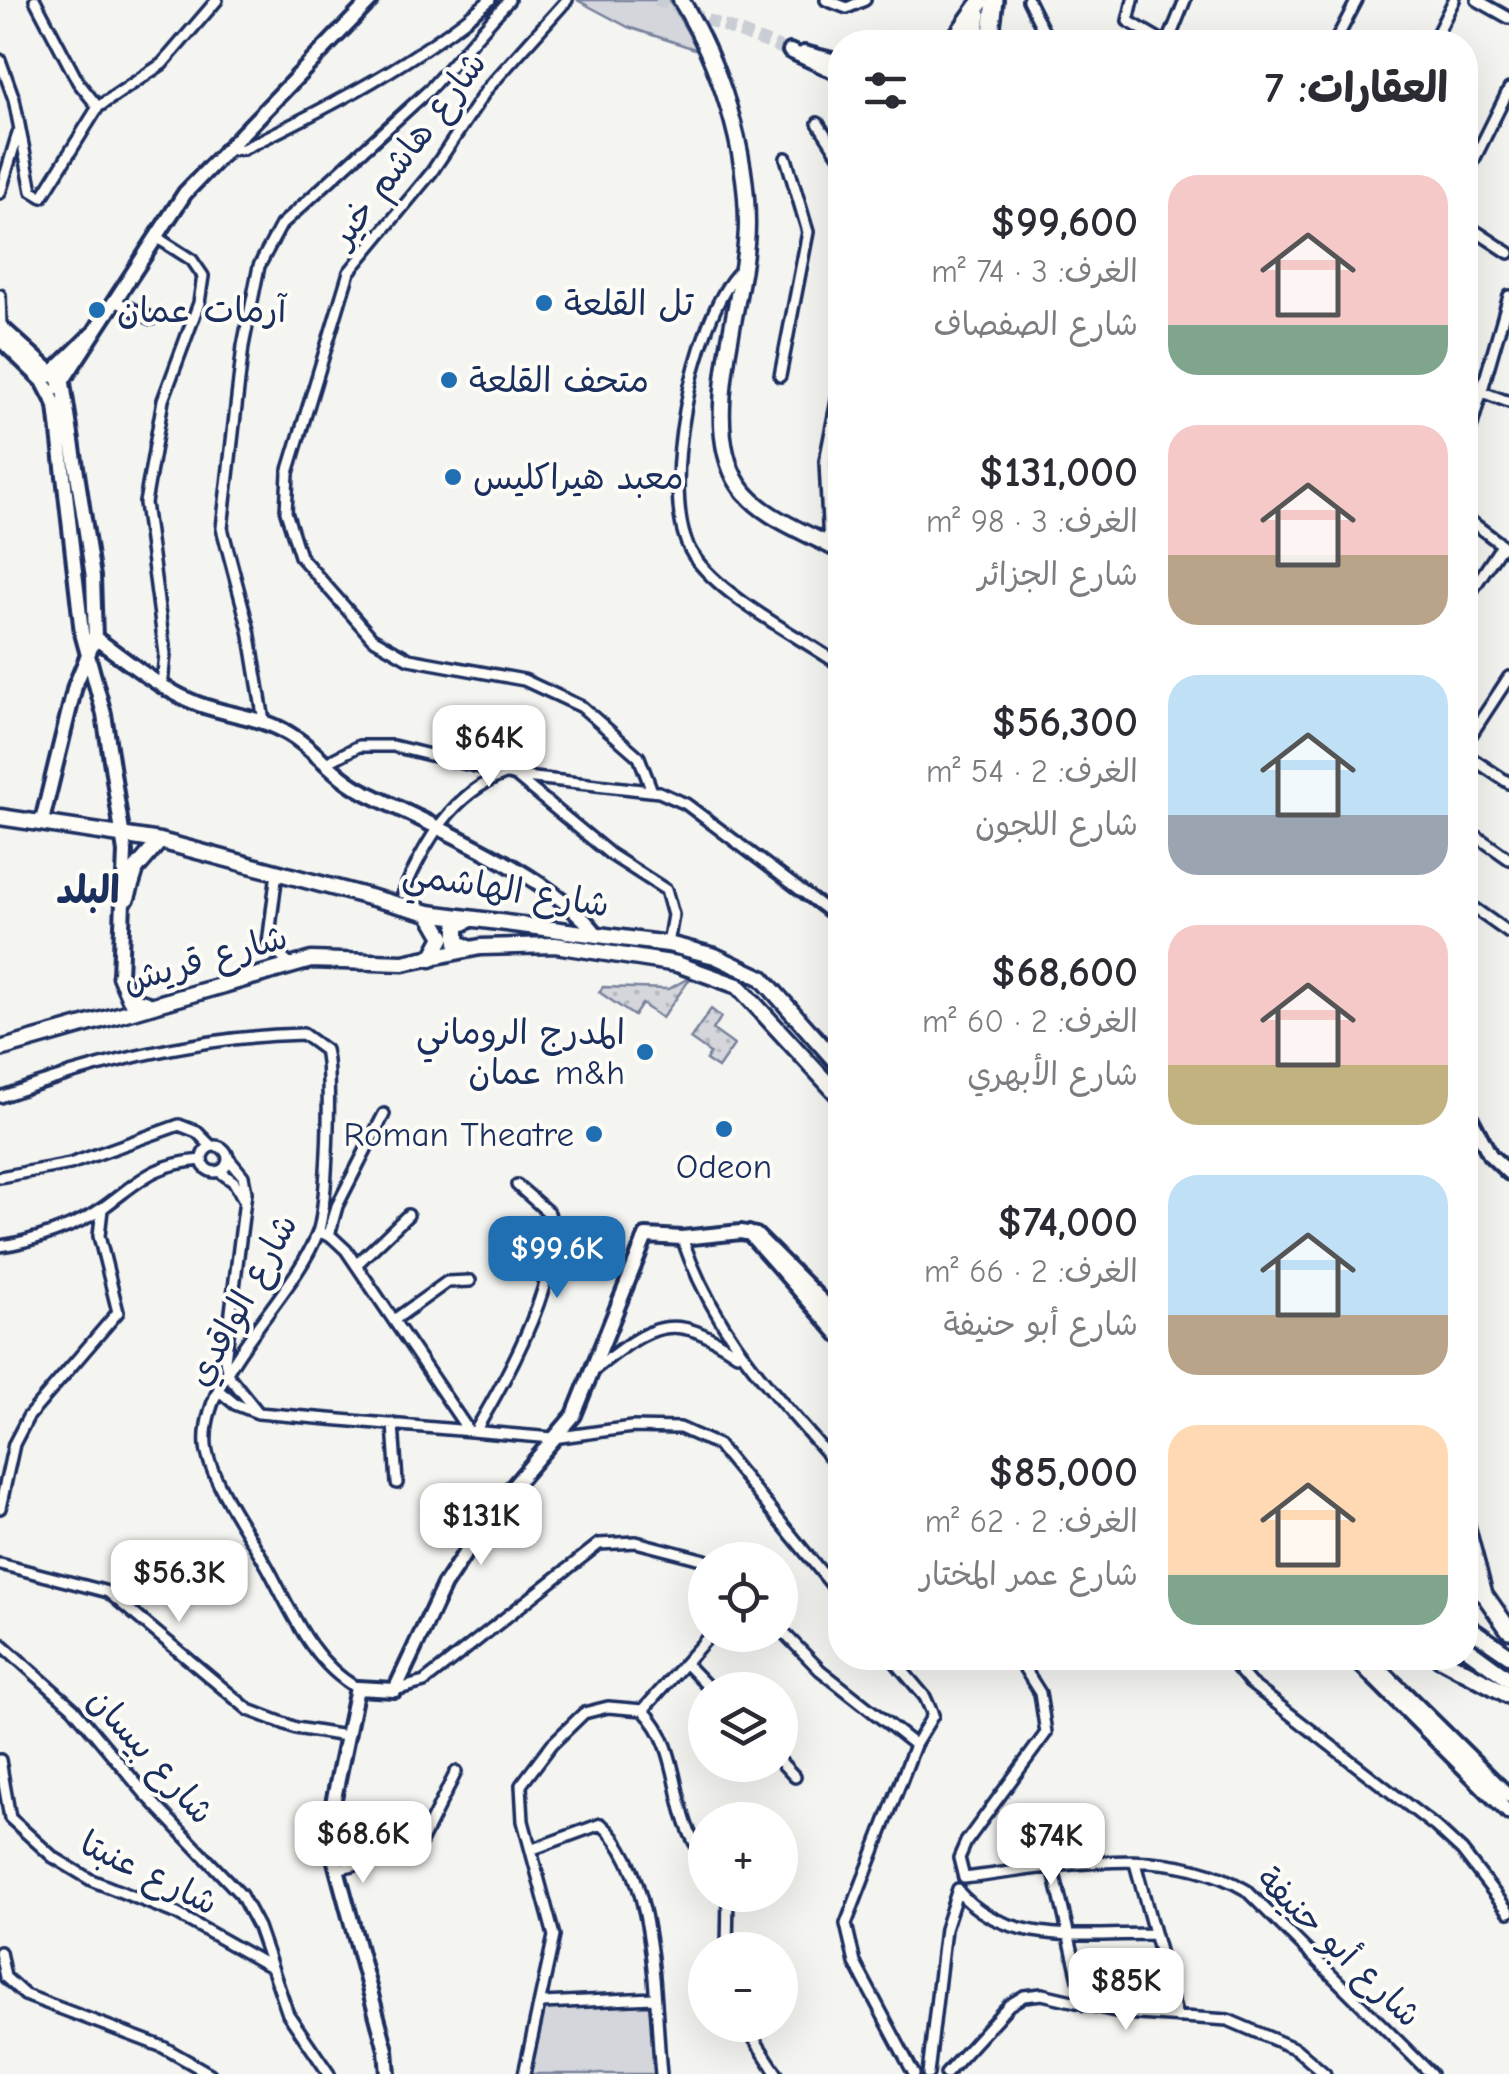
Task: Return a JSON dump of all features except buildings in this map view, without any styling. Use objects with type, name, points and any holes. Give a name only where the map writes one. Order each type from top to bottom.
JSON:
[{"type":"highway","points":[[962,30],[986,1]]},
{"type":"highway","points":[[978,30],[986,1]]},
{"type":"highway","points":[[986,1],[989,30]]},
{"type":"highway","points":[[1478,1573],[1484,1594],[1509,1630]]},
{"type":"highway","points":[[1462,1670],[1509,1695]]},
{"type":"main road","points":[[53,383],[115,301],[180,198],[372,0]]},
{"type":"main road","points":[[681,0],[711,56],[728,106],[745,193],[742,269],[723,406],[728,461],[739,486],[756,505],[828,544]]},
{"type":"main road","points":[[828,59],[788,50],[828,68]]},
{"type":"main road","points":[[0,327],[53,383],[86,513],[95,638],[88,651],[42,821]]},
{"type":"main road","points":[[0,339],[53,383],[88,651],[104,714],[123,834],[127,898],[120,976],[130,999],[152,1005]]},
{"type":"main road","points":[[95,638],[162,685],[197,704],[264,720],[290,734],[359,789],[438,826],[550,890],[576,910],[598,936]]},
{"type":"main road","name":"شارع الهاشمي","points":[[0,817],[160,841],[429,913],[668,944],[752,970],[828,1053]]},
{"type":"main road","points":[[127,898],[136,869],[160,841]]},
{"type":"main road","points":[[429,913],[444,937],[431,960]]},
{"type":"main road","points":[[472,919],[457,926],[454,934],[457,942],[472,949]]},
{"type":"main road","name":"شارع الهاشمي","points":[[431,960],[516,943],[555,945],[708,972],[749,994],[828,1083]]},
{"type":"main road","name":"شارع قريش","points":[[0,1050],[290,966],[337,958],[403,963],[431,960]]},
{"type":"main road","points":[[1478,1132],[1490,1155],[1509,1173]]},
{"type":"main road","points":[[749,1233],[828,1322]]},
{"type":"main road","points":[[388,2074],[386,2050],[327,1826],[357,1688],[395,1690],[433,1602],[494,1509],[574,1415],[596,1370],[642,1238],[654,1234],[682,1238],[749,1233],[761,1238],[828,1303]]},
{"type":"main road","points":[[1478,1634],[1509,1654]]},
{"type":"main road","points":[[1478,1656],[1509,1678]]},
{"type":"main road","points":[[1366,1670],[1509,1813]]},
{"type":"main road","points":[[1381,1670],[1509,1796]]},
{"type":"street","points":[[35,0],[73,73],[98,107]]},
{"type":"street","points":[[0,60],[14,99],[32,191],[40,197],[46,194],[98,107],[162,64],[217,0]]},
{"type":"street","points":[[225,150],[243,149],[336,102],[442,39],[490,0]]},
{"type":"street","points":[[264,720],[245,611],[222,528],[258,266],[281,225],[429,90],[509,0]]},
{"type":"street","name":"شارع هاشم خير","points":[[567,0],[487,89],[431,173],[349,272],[288,473],[286,512],[292,542],[300,556],[372,638],[410,659],[524,680],[582,707],[639,757],[652,791]]},
{"type":"street","points":[[826,0],[847,8],[865,0]]},
{"type":"street","points":[[1028,0],[1043,30]]},
{"type":"street","points":[[1132,0],[1130,22],[1144,30]]},
{"type":"street","points":[[1171,30],[1185,0]]},
{"type":"street","points":[[1341,30],[1357,0]]},
{"type":"street","points":[[1439,30],[1454,0]]},
{"type":"street","points":[[1477,0],[1509,18]]},
{"type":"street","points":[[1478,152],[1509,89]]},
{"type":"street","points":[[1498,113],[1509,120]]},
{"type":"street","points":[[818,123],[828,138]]},
{"type":"street","points":[[0,193],[18,132]]},
{"type":"street","points":[[780,376],[808,236],[786,158]]},
{"type":"street","points":[[1478,233],[1509,254]]},
{"type":"street","points":[[156,237],[192,260],[203,276],[199,304],[154,434],[144,504],[165,654],[162,685]]},
{"type":"street","points":[[742,269],[723,298],[681,414],[680,504],[684,536],[696,559],[719,581],[828,657]]},
{"type":"street","points":[[0,295],[0,327]]},
{"type":"street","points":[[1478,405],[1509,296]]},
{"type":"street","points":[[115,301],[152,320]]},
{"type":"street","points":[[1482,392],[1509,402]]},
{"type":"street","points":[[828,446],[825,461],[828,487]]},
{"type":"street","points":[[1478,527],[1506,548],[1478,584]]},
{"type":"street","points":[[1478,724],[1509,676]]},
{"type":"street","points":[[326,763],[369,744],[424,752],[511,775],[652,791],[686,804],[828,911]]},
{"type":"street","points":[[1478,762],[1509,782]]},
{"type":"street","points":[[402,893],[438,826],[478,786],[511,775]]},
{"type":"street","points":[[511,775],[610,854],[666,890],[672,915],[668,944]]},
{"type":"street","points":[[1478,837],[1509,859]]},
{"type":"street","points":[[276,872],[268,944],[290,966]]},
{"type":"street","points":[[1478,911],[1509,933]]},
{"type":"street","name":"شارع الواقدي","points":[[0,1097],[99,1064],[211,1042],[267,1035],[311,1038],[325,1050],[329,1080],[324,1234],[218,1390],[206,1441],[216,1474],[311,1647],[335,1674],[357,1688]]},
{"type":"street","points":[[384,1114],[324,1234],[356,1265],[466,1427]]},
{"type":"street","points":[[0,1177],[70,1164],[179,1125],[197,1132],[211,1146],[220,1147],[243,1176],[245,1202],[225,1343],[228,1375],[258,1413]]},
{"type":"street","points":[[0,1246],[19,1244],[102,1208],[138,1178],[157,1168],[202,1160],[211,1146]]},
{"type":"street","points":[[219,1171],[228,1158]]},
{"type":"street","points":[[202,1160],[208,1170],[219,1171],[234,1182],[245,1202]]},
{"type":"street","points":[[477,1428],[519,1356],[552,1248],[549,1212],[518,1185]]},
{"type":"street","points":[[0,1508],[14,1444],[28,1417],[118,1312],[99,1236],[102,1208]]},
{"type":"street","points":[[356,1265],[408,1215]]},
{"type":"street","points":[[682,1238],[708,1304],[744,1358],[828,1455]]},
{"type":"street","points":[[394,1320],[447,1282],[470,1281]]},
{"type":"street","points":[[596,1370],[638,1336],[672,1327],[703,1330],[744,1358]]},
{"type":"street","points":[[225,1343],[245,1351]]},
{"type":"street","points":[[218,1390],[235,1404],[258,1413],[466,1427],[553,1438],[632,1428],[680,1428],[707,1436],[828,1580]]},
{"type":"street","points":[[393,1424],[398,1483]]},
{"type":"street","points":[[395,1690],[424,1682],[599,1544],[636,1542],[688,1556]]},
{"type":"street","points":[[0,1564],[108,1592],[249,1710],[296,1728],[345,1736]]},
{"type":"street","name":"شارع بيسان","points":[[0,1643],[73,1708],[146,1795],[230,1881],[258,1927],[293,2025],[329,2074]]},
{"type":"street","points":[[798,1647],[828,1676],[915,1745]]},
{"type":"street","points":[[644,1710],[695,1652]]},
{"type":"street","points":[[685,1663],[694,1672]]},
{"type":"street","points":[[901,1670],[932,1710],[846,1924],[855,1964],[914,2074]]},
{"type":"street","points":[[928,2074],[945,1929],[964,1878],[959,1858],[966,1842],[1046,1733],[1040,1694],[1025,1670]]},
{"type":"street","points":[[1240,1670],[1250,1683],[1436,1827],[1462,1851],[1509,1912]]},
{"type":"street","points":[[524,2074],[554,1936],[519,1796],[527,1775],[584,1713],[608,1707],[644,1710]]},
{"type":"street","points":[[644,1710],[669,1747],[688,1830]]},
{"type":"street","name":"شارع عنبتا","points":[[0,1760],[10,1818],[53,1857],[91,1880],[177,1914],[272,1968]]},
{"type":"street","points":[[336,1869],[417,1850],[456,1772]]},
{"type":"street","points":[[533,1849],[598,1824],[605,1826],[640,1892],[661,2074]]},
{"type":"street","name":"شارع أبو حنيفة","points":[[964,1878],[1166,1860],[1196,1866],[1246,1890],[1431,2074]]},
{"type":"street","points":[[1135,1863],[1178,2018]]},
{"type":"street","points":[[1053,1868],[1085,2005]]},
{"type":"street","points":[[958,1891],[985,1918],[1010,1928],[1070,1934],[1152,1934]]},
{"type":"street","points":[[0,1952],[5,1976],[25,1995],[163,2048],[210,2074]]},
{"type":"street","points":[[946,2074],[1002,2012],[1024,1996],[1042,1994],[1085,2005],[1178,2018],[1228,2020],[1296,2050],[1325,2074]]},
{"type":"street","points":[[542,2003],[654,1998]]},
{"type":"street","points":[[756,2042],[777,2074]]},
{"type":"shaded area","points":[[577,0],[669,0],[698,50],[628,27]]},
{"type":"shaded area","points":[[692,976],[662,1018],[642,1004],[634,1016],[599,992],[603,987],[669,989]]},
{"type":"shaded area","points":[[711,1009],[721,1017],[713,1030],[734,1045],[718,1068],[706,1060],[710,1053],[690,1039]]},
{"type":"shaded area","points":[[649,2003],[657,2074],[523,2074],[540,2005]]},
{"type":"tunnel","points":[[656,0],[786,50]]},
{"type":"place","name":"تل القلعة","points":[[544,303]]},
{"type":"place","name":"آرمات عمان","points":[[97,310]]},
{"type":"place","name":"متحف القلعة","points":[[449,380]]},
{"type":"place","name":"معبد هيراكليس","points":[[453,477]]},
{"type":"place","name":"المدرج الروماني عمان m&h","points":[[645,1052]]},
{"type":"place","name":"Odeon","points":[[724,1129]]},
{"type":"place","name":"Roman Theatre","points":[[594,1134]]},
{"type":"district","name":"البلد","points":[[88,891]]}]
